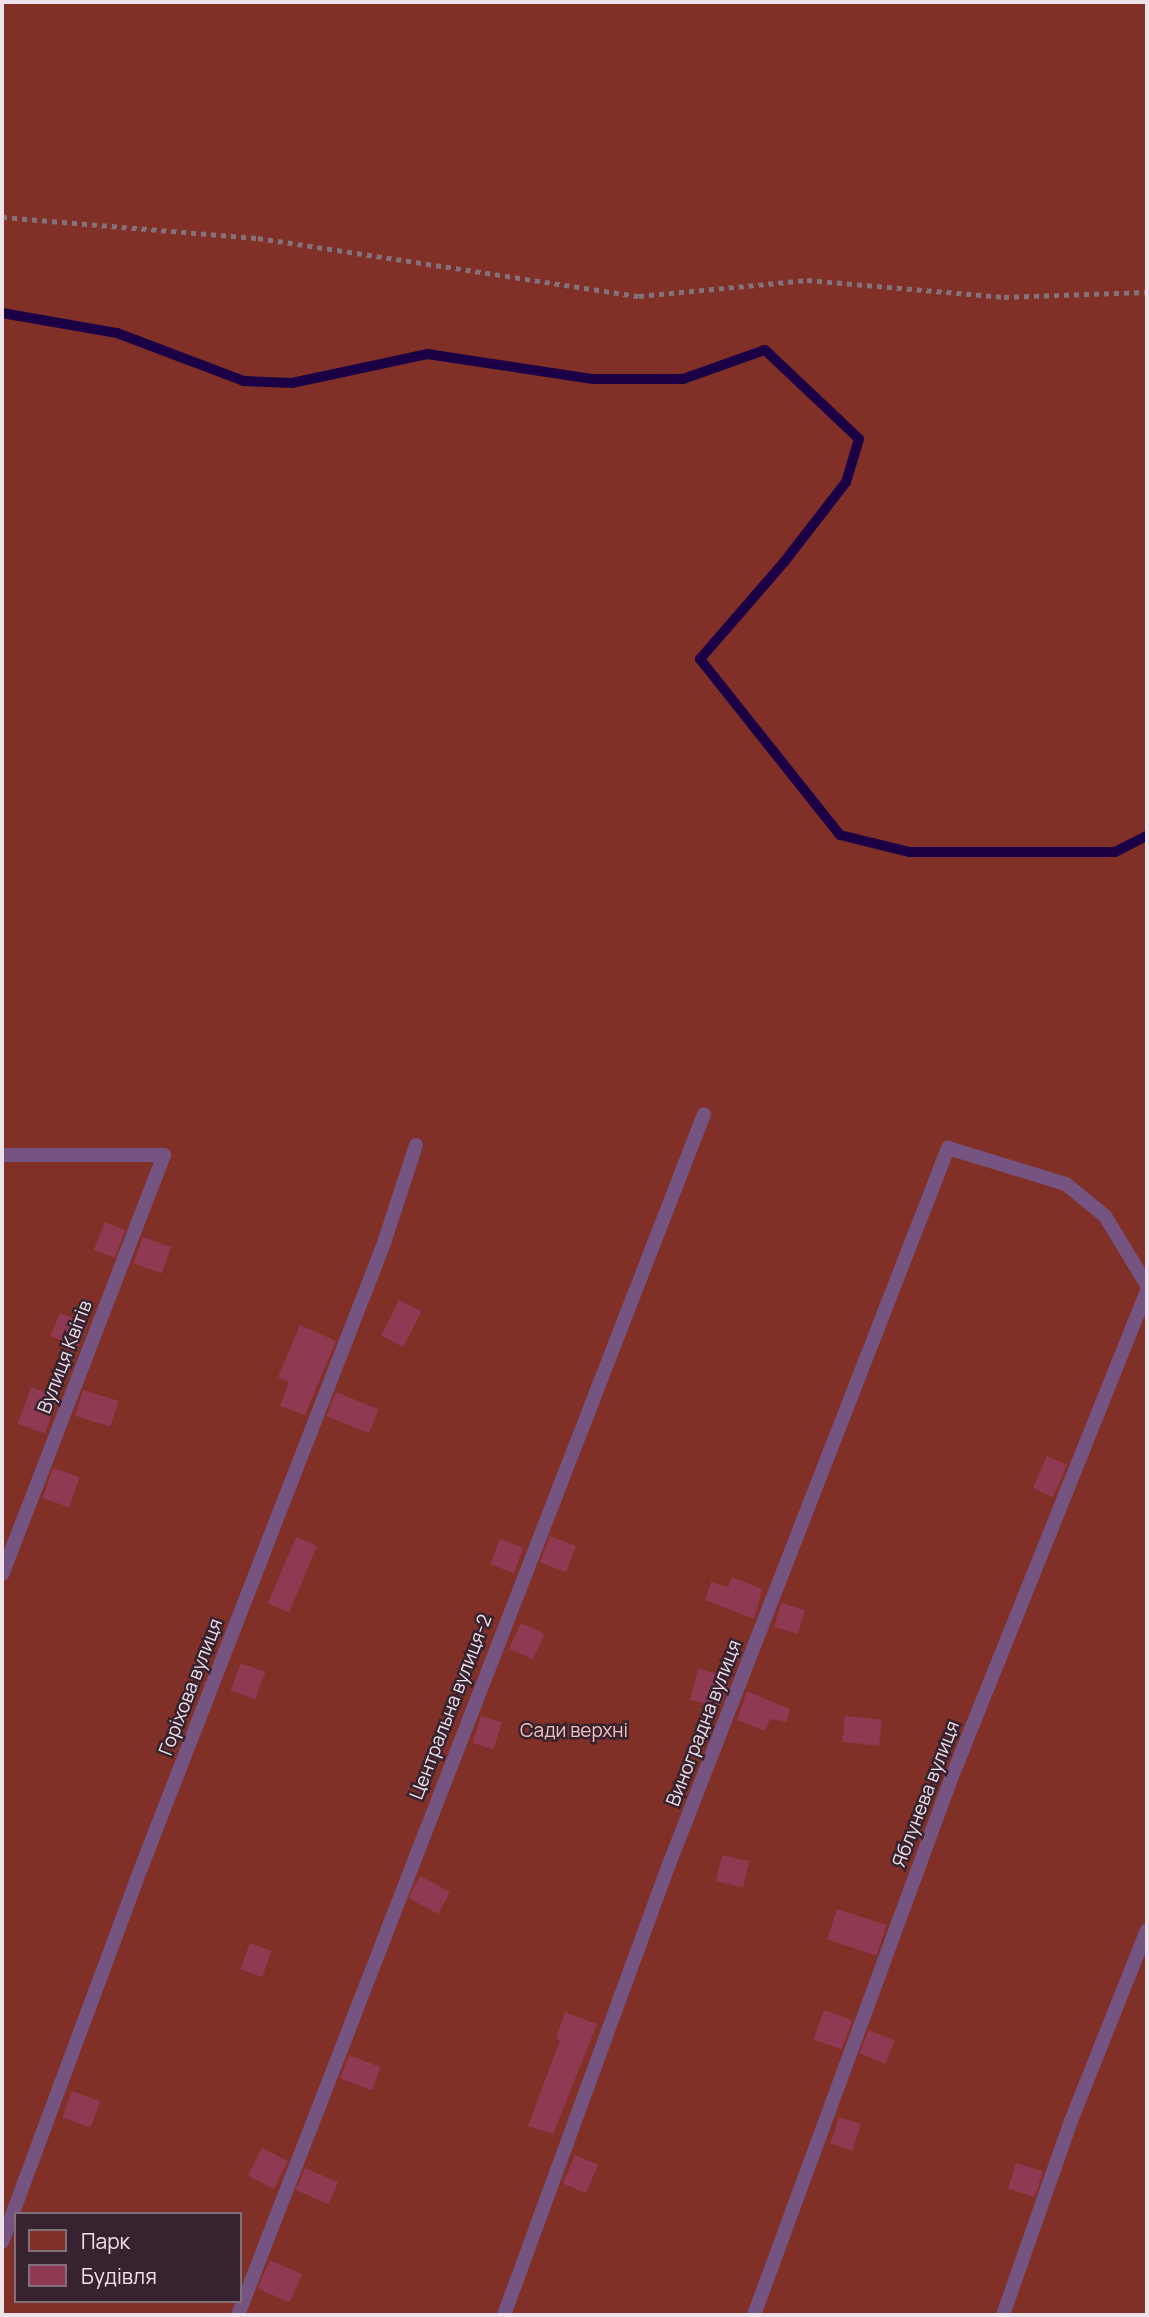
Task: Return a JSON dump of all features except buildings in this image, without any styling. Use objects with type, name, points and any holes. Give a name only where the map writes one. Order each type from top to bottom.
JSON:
[{"type":"lane","name":"Центральна вулиця-2","points":[[242,2302],[704,1114]]},
{"type":"lane","name":"Горіхова вулиця","points":[[2,2242],[136,1881],[383,1247],[416,1145]]},
{"type":"lane","name":"Виноградна вулиця","points":[[504,2315],[668,1867],[948,1147],[1066,1184],[1105,1216],[1147,1285]]},
{"type":"lane","name":"Вулиця Квітів","points":[[2,1155],[164,1154],[2,1574]]},
{"type":"lane","name":"Яблунева вулиця","points":[[754,2315],[951,1779],[1147,1291]]},
{"type":"lane","points":[[1003,2315],[1071,2121],[1147,1930]]},
{"type":"path","points":[[2,217],[258,238],[639,296],[807,280],[1004,297],[1147,292]]},
{"type":"green space","name":"Сади верхні","points":[[2,2],[1147,2],[1147,2315],[2,2315]]},
{"type":"waterway","points":[[2,313],[117,333],[244,381],[292,383],[427,354],[593,379],[683,379],[765,350],[859,439],[846,482],[785,561],[700,659],[840,835],[910,852],[1115,852],[1147,836]]}]
